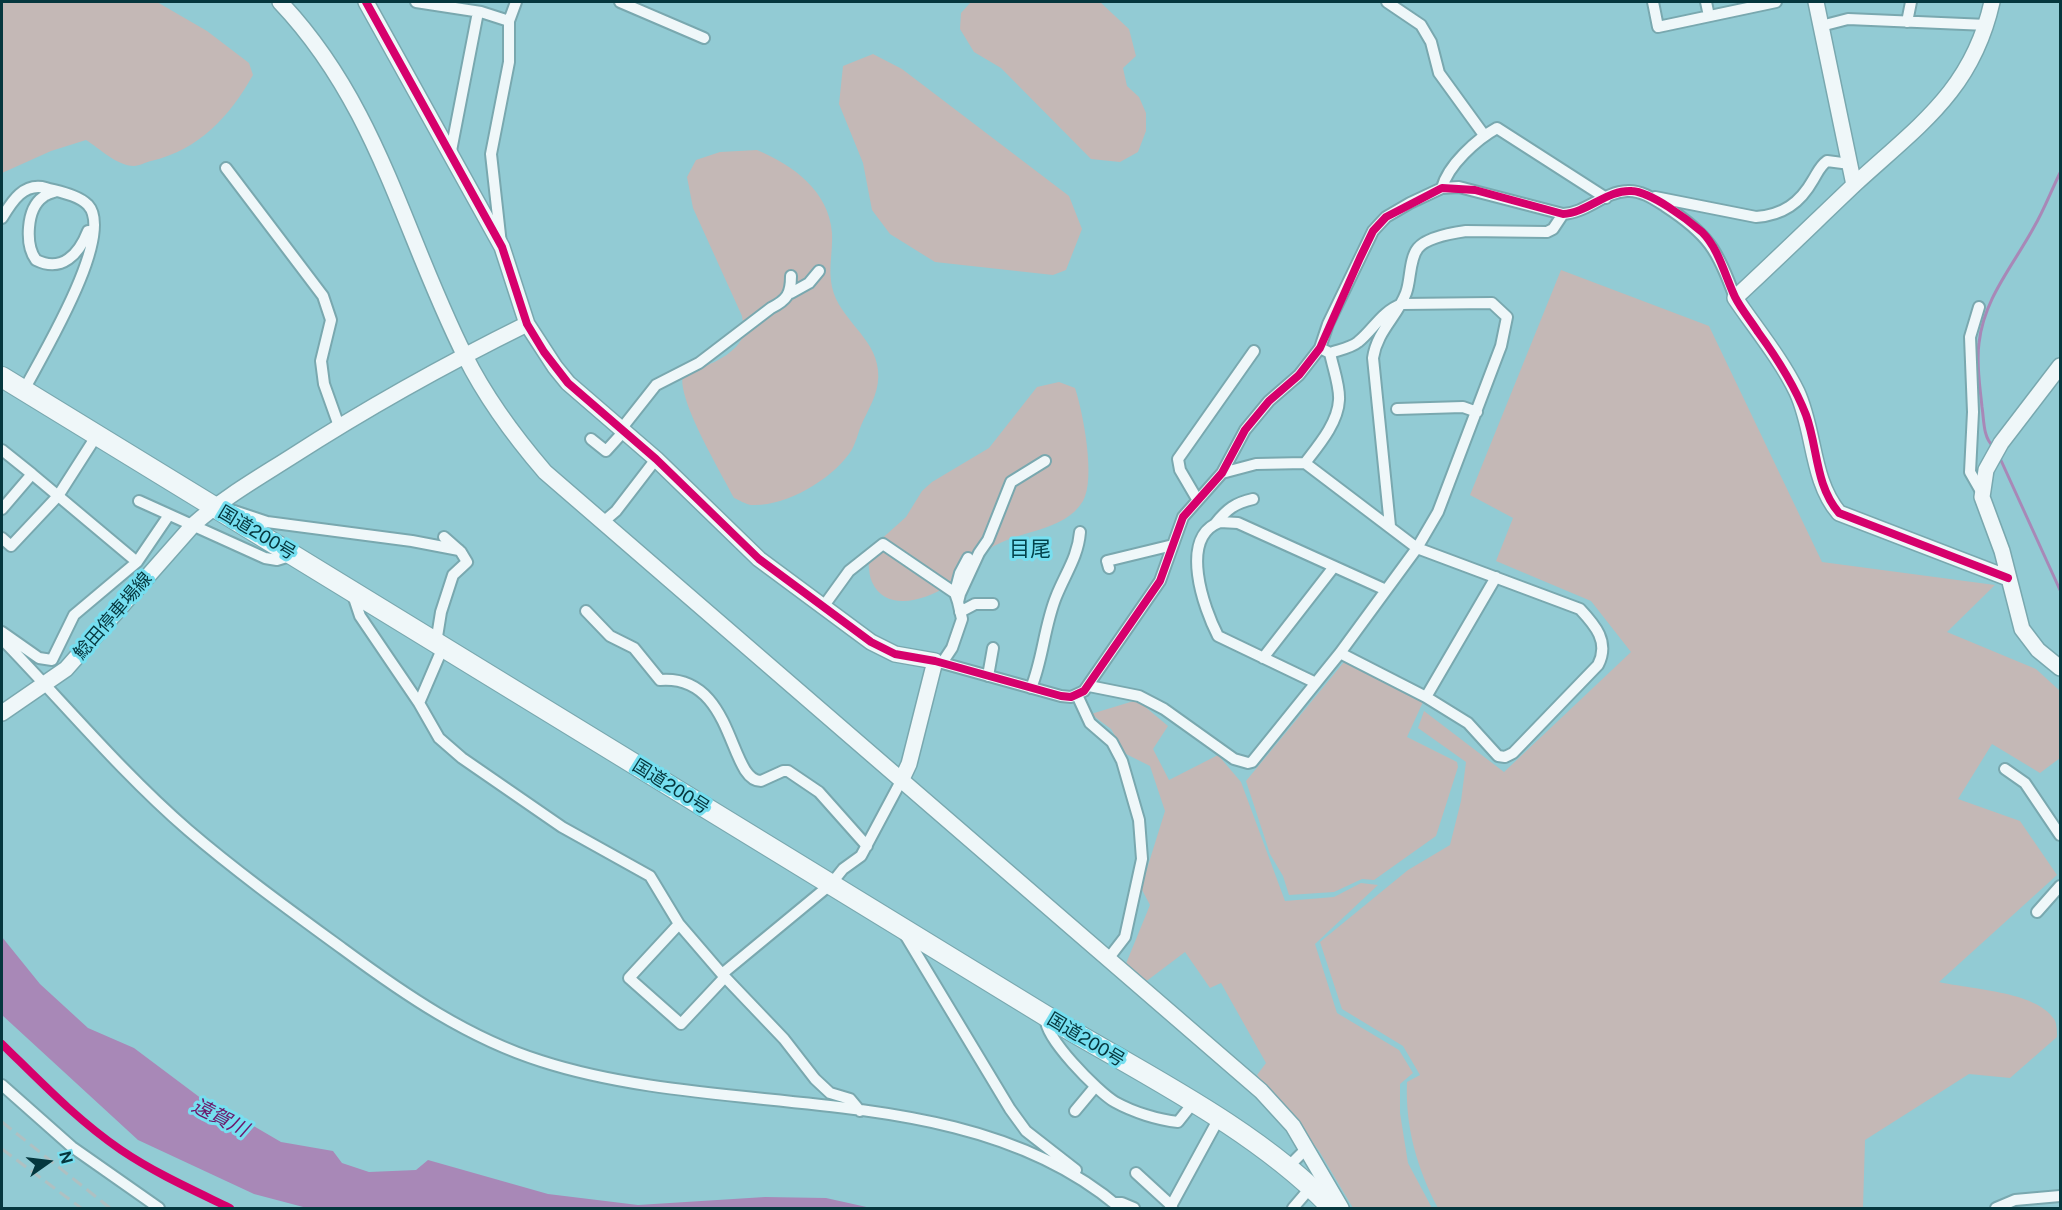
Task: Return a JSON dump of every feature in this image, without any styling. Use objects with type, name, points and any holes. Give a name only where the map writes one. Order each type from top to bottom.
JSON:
[{"type":"highway","name":"国道200号","points":[[2,377],[831,885],[1193,1103],[1287,1168],[1311,1187],[1332,1209]]},
{"type":"street","points":[[279,2],[327,60],[363,118],[464,355],[488,397],[527,452],[565,491],[1261,1091],[1293,1126],[1341,1209]]},
{"type":"street","points":[[366,2],[502,247]]},
{"type":"street","points":[[416,2],[482,9],[509,21]]},
{"type":"street","points":[[516,2],[509,21],[509,62],[491,154],[502,247],[527,324],[544,352],[568,383],[624,429],[759,559],[871,642],[895,654],[939,662],[1061,696],[1077,695],[1089,686],[1160,581],[1183,517],[1222,473],[1245,430],[1269,400],[1325,350],[1357,344],[1378,318],[1402,304],[1492,303],[1507,317],[1501,346],[1438,512],[1417,548],[1340,653],[1257,758],[1248,764],[1234,759],[1164,709],[1139,696],[1089,686]]},
{"type":"street","points":[[620,2],[704,38]]},
{"type":"street","points":[[1387,2],[1421,25],[1431,42],[1439,73],[1484,135]]},
{"type":"street","points":[[1653,2],[1658,27],[1760,3],[1776,2]]},
{"type":"street","points":[[1706,2],[1709,16]]},
{"type":"street","points":[[1816,2],[1854,185]]},
{"type":"street","points":[[1907,21],[1911,2]]},
{"type":"street","points":[[1736,298],[1944,102],[1970,65],[1987,25],[1992,2]]},
{"type":"street","points":[[450,156],[482,9]]},
{"type":"street","points":[[1821,26],[1848,19],[1987,25]]},
{"type":"street","points":[[1442,188],[1444,178],[1484,135],[1497,128],[1606,198]]},
{"type":"street","points":[[1305,463],[1337,411],[1339,398],[1325,350],[1328,324],[1373,231],[1386,217],[1442,188],[1475,190],[1563,214],[1575,213],[1629,190],[1756,218],[1768,216],[1803,198],[1820,166],[1827,161],[1850,164]]},
{"type":"street","points":[[226,168],[323,296],[331,320],[321,361],[324,384],[339,426]]},
{"type":"street","points":[[2,218],[18,194],[39,186],[87,204],[93,220],[94,228],[86,268],[72,302],[57,324],[24,390]]},
{"type":"street","points":[[56,191],[43,196],[33,211],[28,244],[36,260],[52,264],[72,259],[82,245],[93,220]]},
{"type":"street","points":[[1649,196],[1703,234],[1727,274],[1736,298],[1796,391],[1810,428],[1822,489],[1839,513],[2008,578]]},
{"type":"street","points":[[1390,526],[1373,358],[1382,330],[1402,304],[1407,292],[1414,255],[1419,247],[1429,241],[1466,231],[1547,232],[1553,229],[1563,214]]},
{"type":"street","points":[[591,439],[606,451],[657,385],[699,363],[771,308],[784,302],[791,293],[809,283],[819,271]]},
{"type":"street","points":[[791,293],[792,276]]},
{"type":"street","points":[[1979,307],[1970,337],[1973,412],[1970,472],[1982,493]]},
{"type":"street","name":"鯰田停車場線","points":[[2,713],[45,686],[66,669],[194,525],[214,507],[339,426],[464,355],[527,324]]},
{"type":"street","points":[[1197,499],[1180,470],[1178,459],[1254,351]]},
{"type":"street","points":[[2061,366],[2001,443],[1986,470],[1982,493],[1984,507],[2002,551],[2022,629],[2038,650],[2061,668]]},
{"type":"street","points":[[1397,409],[1463,407],[1477,412]]},
{"type":"street","points":[[2,538],[11,546],[58,496],[97,435]]},
{"type":"street","points":[[2,450],[137,562]]},
{"type":"street","points":[[602,523],[616,511],[656,459]]},
{"type":"street","points":[[958,602],[979,553],[988,540],[1011,482],[1045,461]]},
{"type":"street","points":[[1222,473],[1256,464],[1305,463],[1417,548],[1580,609],[1596,626],[1602,640],[1603,655],[1598,665],[1513,753],[1505,757],[1498,756],[1468,723],[1426,697],[1340,653]]},
{"type":"street","points":[[2,509],[32,474]]},
{"type":"street","points":[[1253,500],[1236,503],[1226,510],[1203,539],[1196,564],[1199,584],[1214,629],[1218,636],[1316,684]]},
{"type":"street","points":[[139,501],[265,558],[277,560],[293,555]]},
{"type":"street","points":[[214,507],[232,510],[267,522],[412,541],[459,550]]},
{"type":"street","points":[[2,632],[39,658],[52,660],[74,615],[137,562],[169,515]]},
{"type":"street","points":[[1215,524],[1226,521],[1238,523],[1333,568],[1386,590]]},
{"type":"street","points":[[1031,688],[1038,670],[1056,597],[1078,549],[1080,532]]},
{"type":"street","points":[[419,703],[440,645],[441,612],[453,575],[467,562],[459,550],[444,537]]},
{"type":"street","points":[[824,607],[849,571],[883,544],[958,602],[993,604]]},
{"type":"street","points":[[1109,568],[1107,561],[1173,545]]},
{"type":"street","points":[[680,924],[629,978],[681,1024],[723,976],[831,885],[867,846],[909,764],[939,662],[958,633],[962,619],[958,602],[960,573],[968,558]]},
{"type":"street","points":[[1263,658],[1333,568]]},
{"type":"street","points":[[1426,697],[1496,577]]},
{"type":"street","points":[[352,592],[360,616],[419,703],[439,738],[462,758],[562,827],[650,876],[680,924],[723,976],[784,1039],[815,1079],[830,1093],[850,1100],[860,1112]]},
{"type":"street","points":[[586,611],[610,636],[633,648],[660,680],[682,680],[703,694],[722,718],[747,773],[752,778],[761,781],[788,771],[819,792],[867,846]]},
{"type":"street","points":[[2,639],[134,779],[188,830],[370,969],[463,1028],[539,1061],[621,1083],[937,1122],[990,1136],[1047,1160],[1117,1206],[1122,1203],[1134,1209]]},
{"type":"street","points":[[988,676],[993,648]]},
{"type":"street","points":[[1077,695],[1090,723],[1112,742],[1122,761],[1139,820],[1142,859],[1125,937],[1108,959]]},
{"type":"street","points":[[2005,769],[2025,783],[2061,835]]},
{"type":"street","points":[[2037,912],[2061,886]]},
{"type":"street","points":[[899,925],[1010,1110],[1026,1131],[1079,1172],[1092,1188]]},
{"type":"street","points":[[1046,1016],[1046,1026],[1058,1043],[1095,1087],[1116,1103],[1165,1120],[1178,1122],[1193,1103]]},
{"type":"street","points":[[2,1084],[72,1147],[159,1209]]},
{"type":"street","points":[[1075,1111],[1095,1087]]},
{"type":"street","points":[[1138,1177],[1171,1207],[1218,1120]]},
{"type":"street","points":[[1287,1168],[1307,1148]]},
{"type":"street","points":[[1293,1209],[1311,1187]]},
{"type":"street","points":[[1996,1209],[2016,1200],[2061,1196]]},
{"type":"shaded area","points":[[2,2],[157,2],[207,31],[249,63],[253,75],[234,104],[211,129],[184,149],[168,156],[134,166],[128,165],[115,160],[86,140],[51,151],[2,173]]},
{"type":"shaded area","points":[[971,2],[1100,2],[1129,29],[1136,56],[1123,68],[1127,86],[1139,97],[1146,113],[1146,131],[1138,152],[1120,162],[1091,159],[1001,68],[974,52],[960,29],[961,13]]},
{"type":"shaded area","points":[[873,54],[902,69],[1069,196],[1082,229],[1066,270],[1053,275],[935,262],[890,234],[872,210],[863,163],[839,104],[843,66]]},
{"type":"shaded area","points":[[757,150],[796,172],[807,181],[824,204],[832,233],[830,273],[832,287],[842,309],[871,348],[878,370],[878,383],[875,396],[849,454],[830,474],[792,497],[778,502],[751,505],[734,498],[711,455],[686,401],[683,375],[715,362],[730,352],[741,340],[743,332],[742,316],[693,208],[687,177],[696,160],[720,152]]},
{"type":"shaded area","points":[[1561,270],[1709,326],[1822,562],[1995,585],[1947,632],[2036,669],[2060,691],[2060,758],[2040,773],[1992,744],[1958,799],[2020,821],[2057,875],[1939,982],[2001,993],[2033,1002],[2054,1019],[2057,1037],[2010,1078],[1969,1074],[1865,1140],[1863,1208],[1438,1208],[1418,1163],[1410,1131],[1407,1082],[1420,1075],[1403,1046],[1342,1009],[1320,942],[1408,870],[1450,845],[1461,801],[1466,762],[1418,728],[1424,711],[1504,772],[1631,652],[1591,601],[1496,561],[1513,518],[1470,495]]},
{"type":"shaded area","points":[[1059,382],[1075,388],[1087,445],[1087,491],[1075,511],[1052,525],[1000,543],[983,554],[958,578],[928,596],[906,601],[896,600],[878,591],[869,571],[868,551],[906,517],[922,491],[932,482],[989,448],[1037,387]]},
{"type":"shaded area","points":[[1344,662],[1350,663],[1423,702],[1407,737],[1457,762],[1458,767],[1436,836],[1374,880],[1362,879],[1334,892],[1289,895],[1283,876],[1270,854],[1246,781]]},
{"type":"shaded area","points":[[1137,700],[1168,726],[1153,749],[1169,780],[1218,755],[1241,782],[1285,901],[1334,897],[1361,883],[1378,885],[1315,944],[1337,1013],[1399,1050],[1413,1073],[1400,1084],[1400,1113],[1408,1163],[1432,1208],[1353,1208],[1319,1151],[1257,1075],[1266,1063],[1221,983],[1210,988],[1185,952],[1144,983],[1125,966],[1150,905],[1141,888],[1165,811],[1150,766],[1126,754],[1111,729],[1091,714]]},
{"type":"water","name":"遠賀川","points":[[2,937],[40,984],[88,1028],[134,1048],[214,1108],[245,1121],[281,1142],[333,1151],[342,1163],[369,1172],[416,1170],[428,1160],[548,1194],[638,1205],[765,1197],[826,1198],[871,1208],[307,1208],[254,1194],[138,1140],[2,1015]]},
{"type":"waterway","points":[[1993,446],[1987,438],[1985,428],[1979,375],[1978,351],[1982,327],[2000,283],[2038,221],[2060,173]]},
{"type":"waterway","points":[[1999,456],[2060,590]]},
{"type":"railway","points":[[2,1122],[110,1208]]},
{"type":"railway","points":[[2,1149],[81,1208]]},
{"type":"cycle path","points":[[366,2],[502,247],[527,324],[544,352],[568,383],[656,459],[759,559],[871,642],[895,654],[935,661],[1061,696],[1071,697],[1084,691],[1160,581],[1183,517],[1222,473],[1245,430],[1269,401],[1299,375],[1320,348],[1373,231],[1386,217],[1442,188],[1475,190],[1563,214],[1581,210],[1614,194],[1632,191],[1649,196],[1678,214],[1708,239],[1737,301],[1791,382],[1806,415],[1825,491],[1839,513],[2008,578]]},
{"type":"cycle path","points":[[2,1044],[74,1113],[121,1150],[161,1174],[230,1208]]},
{"type":"district","name":"目尾","points":[[1030,550]]}]
